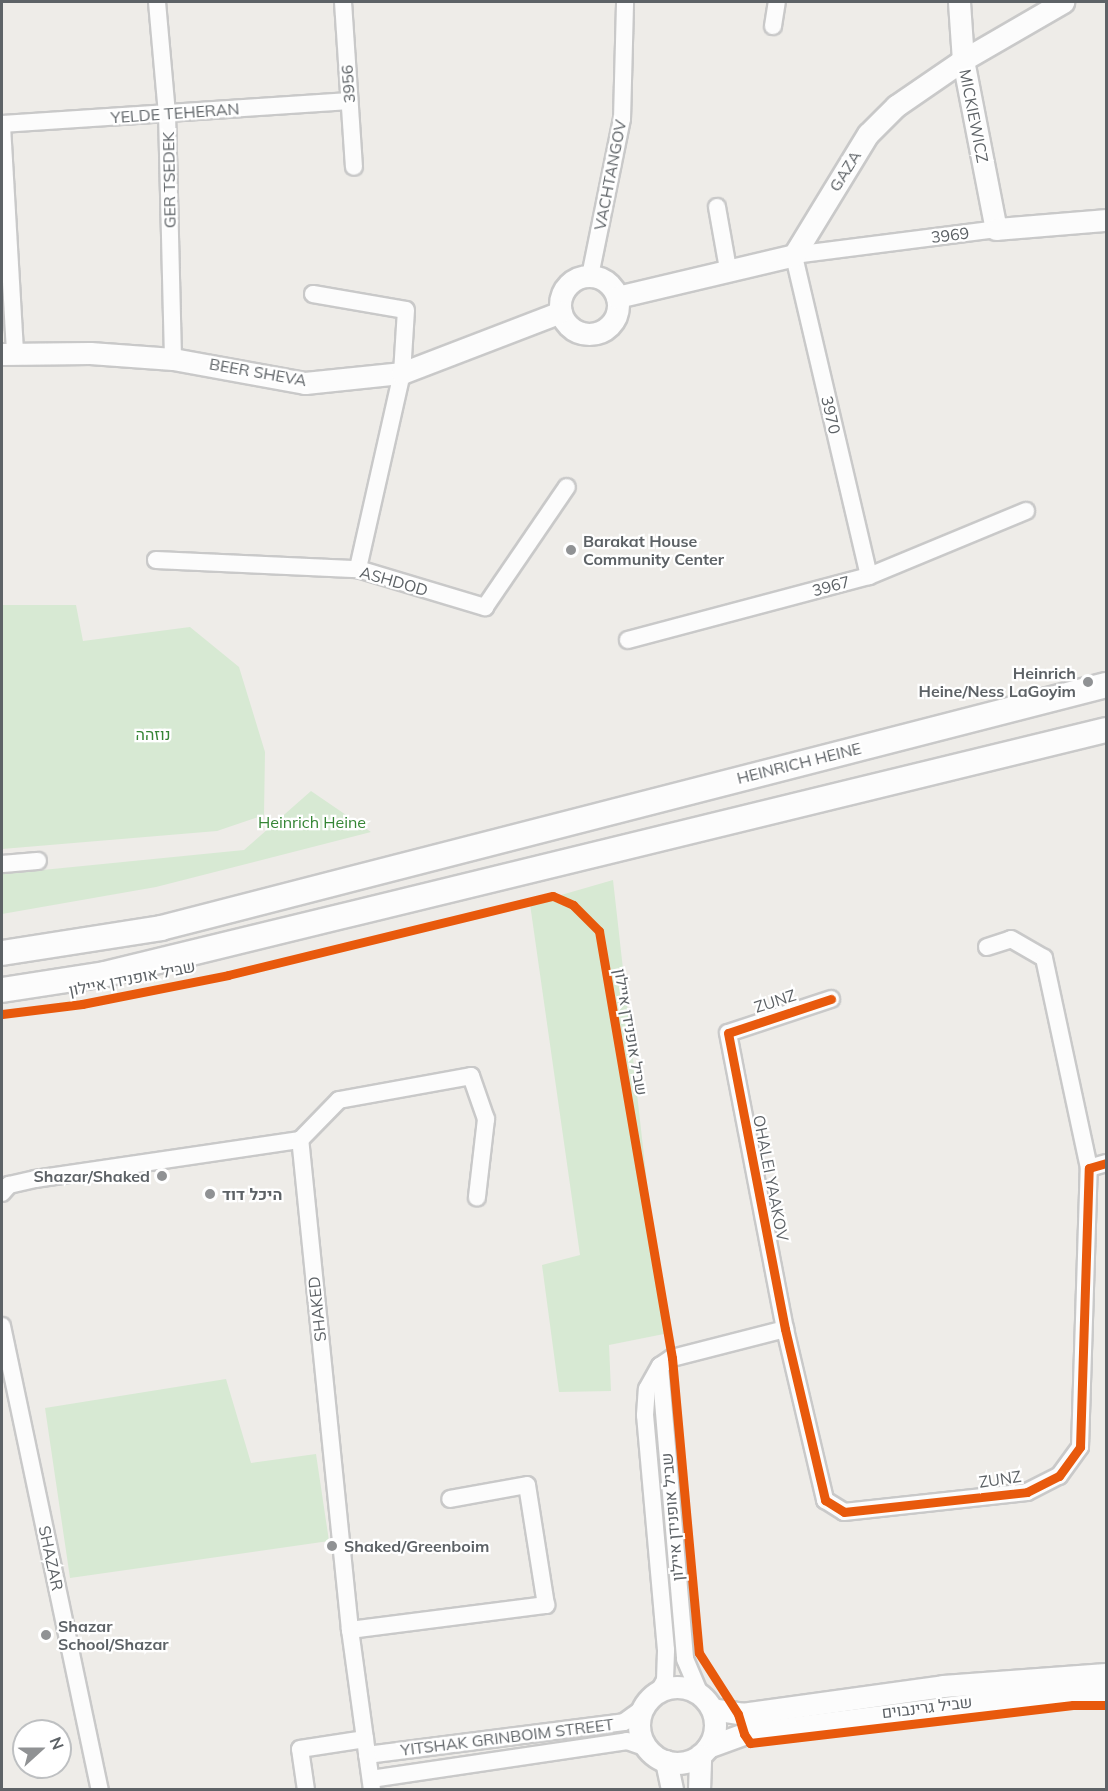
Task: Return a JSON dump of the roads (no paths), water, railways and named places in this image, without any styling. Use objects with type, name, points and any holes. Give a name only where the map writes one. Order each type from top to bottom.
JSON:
[{"type":"main road","name":"HEINRICH HEINE","points":[[2,953],[161,928],[1107,685]]},
{"type":"main road","points":[[2,990],[105,974],[1105,731]]},
{"type":"street","name":"GER TSEDEK","points":[[157,2],[167,113],[173,359]]},
{"type":"street","name":"3956","points":[[343,2],[354,167]]},
{"type":"street","name":"VACHTANGOV","points":[[590,276],[622,119],[625,2]]},
{"type":"street","points":[[773,26],[777,2]]},
{"type":"street","name":"MICKIEWICZ","points":[[959,2],[963,60],[996,229]]},
{"type":"street","name":"GAZA","points":[[794,255],[868,135],[896,106],[963,60],[1063,2]]},
{"type":"street","name":"YELDE TEHERAN","points":[[2,125],[350,101]]},
{"type":"street","points":[[2,125],[8,354]]},
{"type":"street","points":[[717,207],[728,269]]},
{"type":"street","name":"3969","points":[[794,255],[996,229],[1107,220]]},
{"type":"street","points":[[617,297],[794,255]]},
{"type":"street","name":"3970","points":[[794,255],[869,576]]},
{"type":"street","points":[[590,276],[607,282],[617,297],[616,316],[596,333],[578,332],[561,312],[566,287],[590,276]]},
{"type":"street","points":[[313,294],[406,310],[402,373],[358,569]]},
{"type":"street","name":"BEER SHEVA","points":[[8,354],[173,359],[304,383],[402,373],[561,312]]},
{"type":"street","name":"ASHDOD","points":[[156,560],[358,569],[485,607],[567,486]]},
{"type":"street","name":"3967","points":[[627,640],[869,576],[1026,511]]},
{"type":"street","points":[[2,864],[38,861]]},
{"type":"street","name":"ZUNZ","points":[[785,1329],[825,1500],[844,1512],[1027,1492],[1059,1476],[1080,1447],[1089,1168],[1044,958],[1011,939],[987,947]]},
{"type":"street","name":"ZUNZ","points":[[728,1033],[831,999]]},
{"type":"street","name":"OHALEI YAAKOV","points":[[728,1033],[785,1329]]},
{"type":"street","points":[[2,1193],[9,1185],[35,1179],[300,1140],[339,1100],[471,1076],[486,1119],[477,1197]]},
{"type":"street","name":"SHAKED","points":[[300,1140],[350,1630],[371,1784]]},
{"type":"street","points":[[1089,1168],[1107,1163]]},
{"type":"street","name":"SHAZAR","points":[[2,1326],[100,1790]]},
{"type":"street","points":[[785,1329],[672,1358],[660,1366],[647,1389],[645,1415],[666,1650],[665,1680],[659,1691],[643,1708],[639,1729],[647,1748],[666,1761],[689,1761],[704,1751],[744,1734],[1068,1692],[1107,1692]]},
{"type":"street","points":[[660,1366],[685,1659],[706,1702],[715,1728],[704,1751],[699,1790]]},
{"type":"street","points":[[350,1630],[546,1605],[527,1485],[450,1499]]},
{"type":"street","points":[[659,1691],[681,1687],[706,1702],[742,1714],[943,1686],[1107,1674]]},
{"type":"street","name":"YITSHAK GRINBOIM STREET","points":[[306,1790],[300,1749],[366,1747],[624,1722],[643,1708]]},
{"type":"street","name":"YITSHAK GRINBOIM STREET","points":[[371,1784],[627,1741],[647,1748]]},
{"type":"street","points":[[666,1761],[672,1790]]},
{"type":"place","name":"Barakat House Community Center","points":[[571,550]]},
{"type":"place","name":"Heinrich Heine/Ness LaGoyim","points":[[1088,682]]},
{"type":"place","name":"Shazar/Shaked","points":[[162,1176]]},
{"type":"place","name":"היכל דוד","points":[[210,1194]]},
{"type":"place","name":"Shaked/Greenboim","points":[[332,1546]]},
{"type":"place","name":"Shazar School/Shazar","points":[[46,1635]]},
{"type":"park label","name":"נוזהה","points":[[153,734]]},
{"type":"park label","name":"Heinrich Heine","points":[[312,822]]}]
